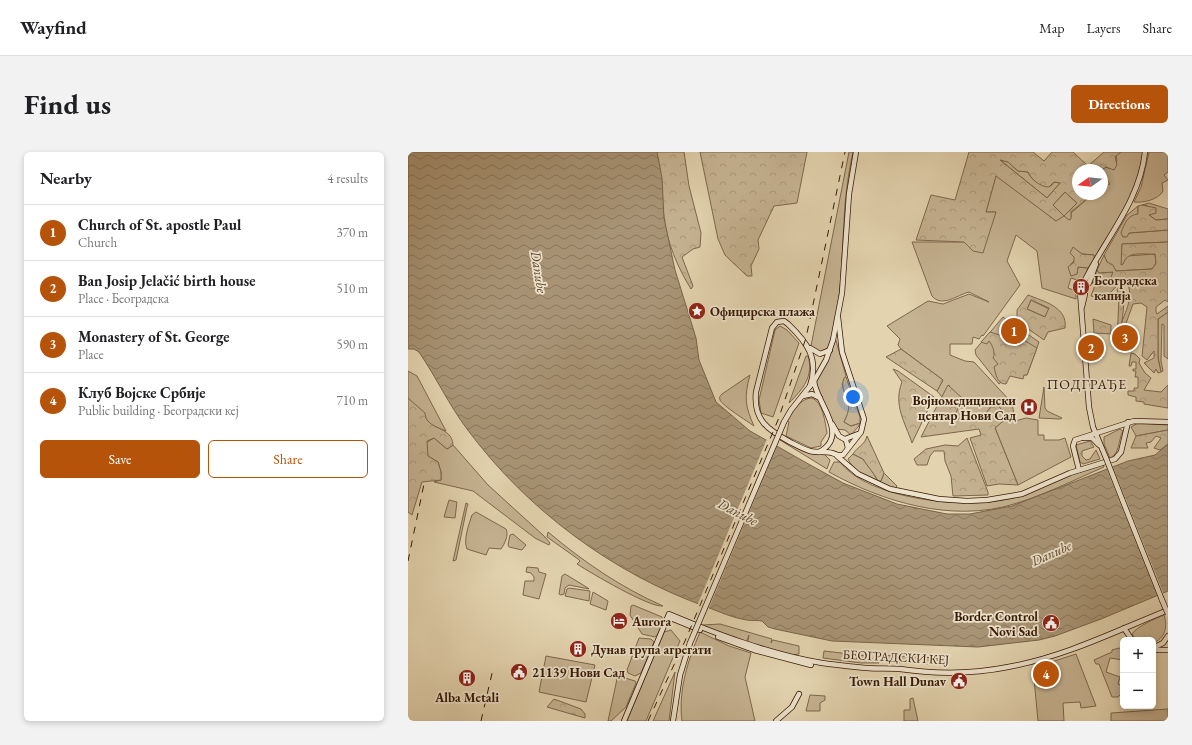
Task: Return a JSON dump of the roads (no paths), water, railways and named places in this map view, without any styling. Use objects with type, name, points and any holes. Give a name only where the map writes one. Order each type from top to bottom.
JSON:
[{"type":"main road","points":[[673,721],[680,676],[690,643],[784,422],[791,410],[814,381],[830,350],[838,317],[844,276],[849,194],[856,152]]},
{"type":"main road","points":[[1084,282],[1129,205],[1137,185],[1145,152]]},
{"type":"main road","points":[[1089,284],[1098,256]]},
{"type":"main road","points":[[1080,292],[1088,402],[1096,432],[1168,614]]},
{"type":"main road","points":[[1081,311],[1085,294]]},
{"type":"main road","points":[[837,456],[845,453],[861,432],[864,422],[864,415],[842,352],[838,317]]},
{"type":"main road","points":[[830,350],[818,353],[808,347],[788,324],[781,321],[775,323],[772,328],[761,371],[755,403],[761,420],[771,432],[809,451],[818,453],[832,453],[872,482],[897,491],[931,498],[967,501],[999,499],[1022,494],[1079,470],[1103,464],[1118,457],[1121,452],[1128,422]]},
{"type":"main road","points":[[808,347],[814,366],[810,386]]},
{"type":"main road","points":[[814,381],[831,423],[832,439],[829,445],[818,453]]},
{"type":"main road","points":[[803,396],[812,394],[822,399]]},
{"type":"main road","points":[[1079,470],[1073,443],[1074,440],[1128,422],[1143,420],[1168,422]]},
{"type":"main road","points":[[831,423],[843,438],[848,448]]},
{"type":"main road","points":[[1101,446],[1101,436],[1109,428]]},
{"type":"main road","points":[[832,439],[843,438],[861,432]]},
{"type":"main road","points":[[1082,438],[1092,438],[1101,446]]},
{"type":"main road","points":[[829,445],[832,453]]},
{"type":"main road","points":[[845,453],[851,468]]},
{"type":"main road","name":"БЕОГРАДСКИ КЕЈ","points":[[669,616],[749,645],[798,658],[839,665],[900,669],[908,672],[968,672],[1009,667],[1067,650],[1168,610]]},
{"type":"main road","points":[[624,721],[669,616],[754,650],[811,665]]},
{"type":"main road","points":[[1124,628],[1130,637]]},
{"type":"main road","points":[[1156,647],[1163,643],[1168,636]]},
{"type":"main road","points":[[1156,649],[1168,650]]},
{"type":"main road","points":[[776,721],[792,707],[799,694]]},
{"type":"main road","points":[[675,704],[677,721]]},
{"type":"water","name":"Danube","points":[[408,152],[657,152],[662,178],[664,218],[675,270],[696,338],[699,360],[716,402],[750,431],[812,466],[843,483],[897,504],[947,514],[970,514],[1012,506],[1128,461],[1155,455],[1168,444],[1168,591],[1101,619],[1055,636],[1039,640],[978,647],[832,641],[775,629],[768,627],[762,621],[742,619],[722,613],[672,593],[638,577],[574,536],[544,512],[516,486],[490,458],[467,429],[419,352],[414,349],[408,349]]},
{"type":"tunnel","points":[[1080,292],[1084,282]]},
{"type":"tunnel","points":[[1085,294],[1089,283]]},
{"type":"railway","points":[[648,721],[685,641],[778,420],[806,338],[845,152]]},
{"type":"railway","points":[[408,561],[424,484]]},
{"type":"railway","points":[[481,721],[493,669]]},
{"type":"place","name":"Београдска капија","points":[[1081,287]]},
{"type":"place","name":"Официрска плажа","points":[[697,311]]},
{"type":"place","name":"Church of St. apostle Paul","points":[[1014,331]]},
{"type":"place","name":"Monastery of St. George","points":[[1125,338]]},
{"type":"place","name":"Ban Josip Jelačić birth house","points":[[1091,348]]},
{"type":"place","name":"Војномедицински центар Нови Сад","points":[[1029,407]]},
{"type":"place","name":"Aurora","points":[[619,621]]},
{"type":"place","name":"Border Control Novi Sad","points":[[1051,623]]},
{"type":"place","name":"Дунав група агрегати","points":[[578,649]]},
{"type":"place","name":"21139 Нови Сад","points":[[519,672]]},
{"type":"place","name":"Клуб Војске Србије","points":[[1046,674]]},
{"type":"place","name":"Alba Metali","points":[[467,678]]},
{"type":"place","name":"Town Hall Dunav","points":[[959,681]]},
{"type":"district","name":"ПОДГРАЂЕ","points":[[1087,384]]}]
